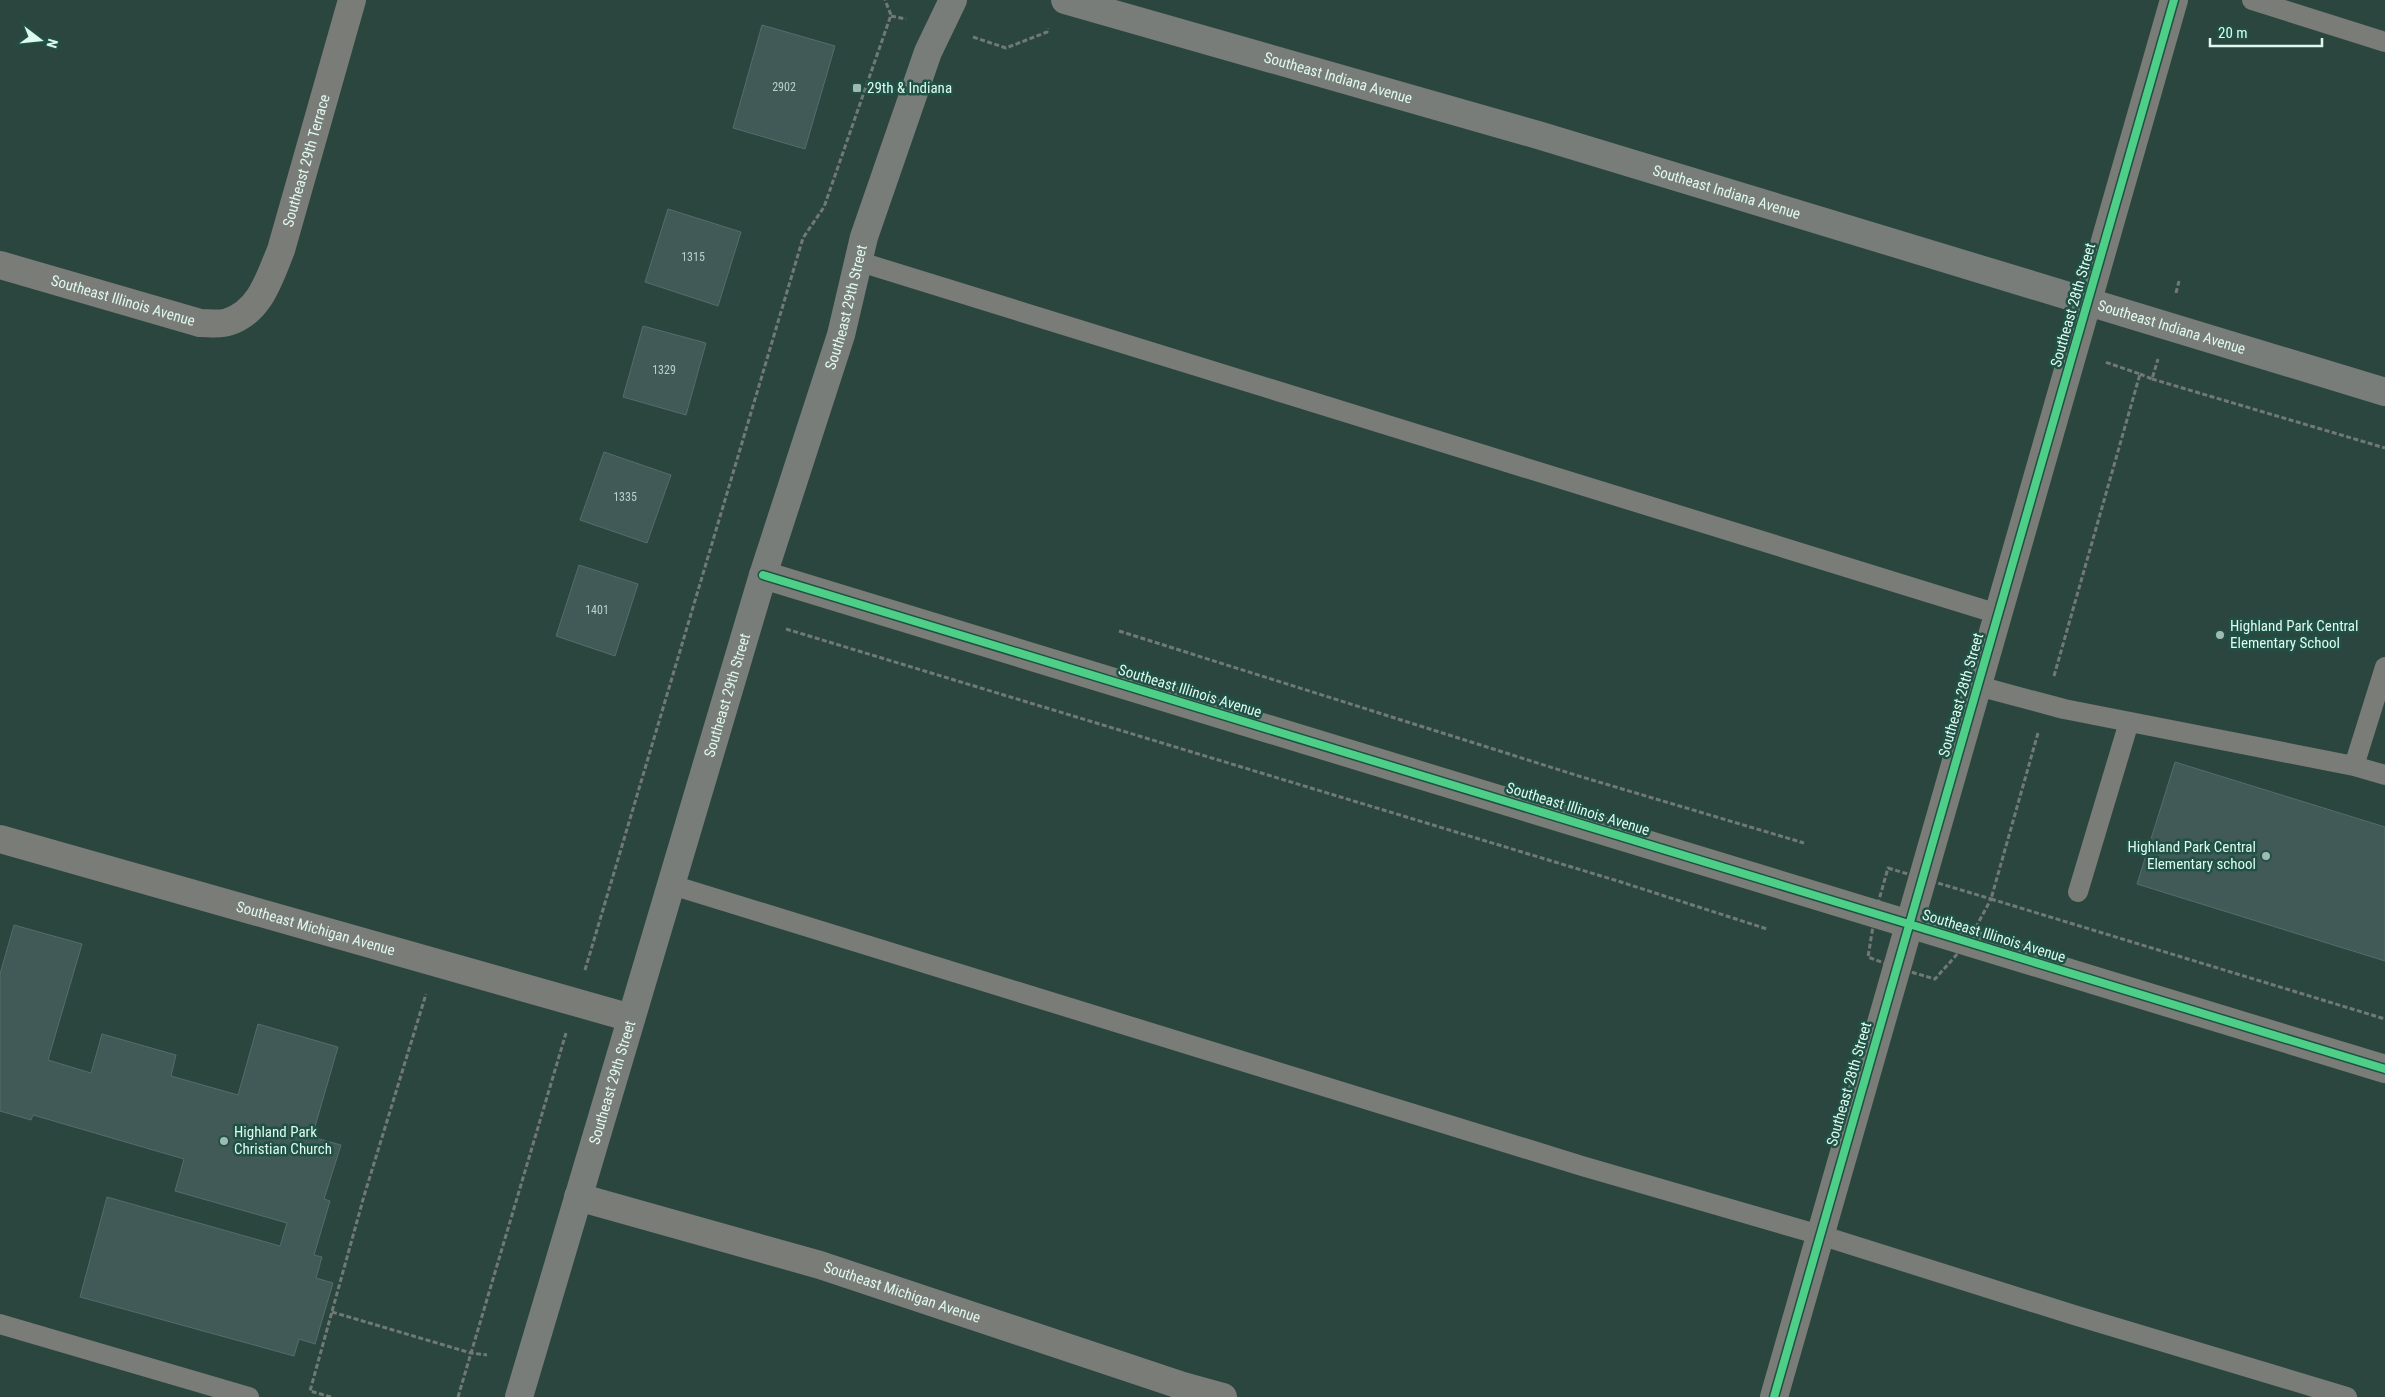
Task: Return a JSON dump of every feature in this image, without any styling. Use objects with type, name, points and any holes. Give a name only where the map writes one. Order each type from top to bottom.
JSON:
[{"type":"main road","name":"Southeast 29th Street","points":[[519,1397],[763,575],[841,335],[857,261],[896,143],[939,27],[953,0]]},
{"type":"main road","name":"Southeast Indiana Avenue","points":[[1065,0],[1538,135],[2385,392]]},
{"type":"street","name":"Southeast 29th Terrace","points":[[245,314],[265,288],[281,250],[352,0]]},
{"type":"street","name":"Southeast 28th Street","points":[[1774,1397],[2174,0]]},
{"type":"street","name":"Southeast Illinois Avenue","points":[[0,265],[200,323],[226,323],[245,314]]},
{"type":"street","name":"Southeast Illinois Avenue","points":[[763,575],[2385,1069]]},
{"type":"street","name":"Southeast Michigan Avenue","points":[[0,839],[631,1018]]},
{"type":"street","name":"Southeast Michigan Avenue","points":[[578,1197],[820,1265],[1174,1383],[1224,1397]]},
{"type":"lane","points":[[2252,0],[2385,42]]},
{"type":"lane","points":[[857,261],[1998,614]]},
{"type":"lane","points":[[2354,766],[2385,668]]},
{"type":"lane","points":[[1978,686],[2064,709],[2354,766],[2385,775]]},
{"type":"lane","points":[[2078,892],[2129,722]]},
{"type":"lane","points":[[672,885],[1582,1166],[1820,1235],[2065,1312],[2347,1397]]},
{"type":"lane","points":[[0,1324],[249,1397]]},
{"type":"path","points":[[458,1397],[804,238],[824,207],[891,16],[885,0]]},
{"type":"path","points":[[891,16],[939,27],[1006,48],[1047,32],[1049,24]]},
{"type":"path","points":[[2152,379],[2385,448]]},
{"type":"path","points":[[786,628],[1621,882],[1767,929]]},
{"type":"path","points":[[1119,630],[1582,777],[1804,842]]},
{"type":"path","points":[[331,1397],[310,1391],[364,1196],[427,992]]},
{"type":"path","points":[[332,1312],[471,1353],[488,1356]]},
{"type":"building","points":[[762,25],[835,46],[805,149],[733,128]]},
{"type":"building","points":[[668,209],[741,232],[718,306],[645,282]]},
{"type":"building","points":[[643,326],[706,343],[686,415],[623,397]]},
{"type":"building","points":[[604,452],[671,475],[647,543],[580,520]]},
{"type":"building","points":[[579,565],[638,584],[615,656],[556,636]]},
{"type":"building","name":"Highland Park Central Elementary school","points":[[2175,762],[2385,827],[2385,961],[2137,884]]},
{"type":"building","name":"Highland Park Christian Church","points":[[14,925],[82,944],[48,1060],[91,1073],[102,1034],[176,1055],[171,1076],[238,1095],[258,1024],[338,1047],[312,1137],[341,1145],[324,1199],[330,1201],[314,1255],[322,1257],[316,1278],[333,1283],[315,1344],[299,1339],[294,1356],[80,1297],[107,1197],[280,1246],[287,1223],[175,1191],[184,1159],[33,1115],[31,1120],[0,1111],[0,974]]},
{"type":"cycle path","points":[[1774,1397],[2174,0]]},
{"type":"cycle path","points":[[763,575],[2385,1069]]},
{"type":"place","name":"29th & Indiana","points":[[857,88]]},
{"type":"place","name":"Highland Park Central Elementary School","points":[[2220,635]]},
{"type":"place","name":"Highland Park Central Elementary school","points":[[2266,856]]},
{"type":"place","name":"Highland Park Christian Church","points":[[224,1141]]}]
